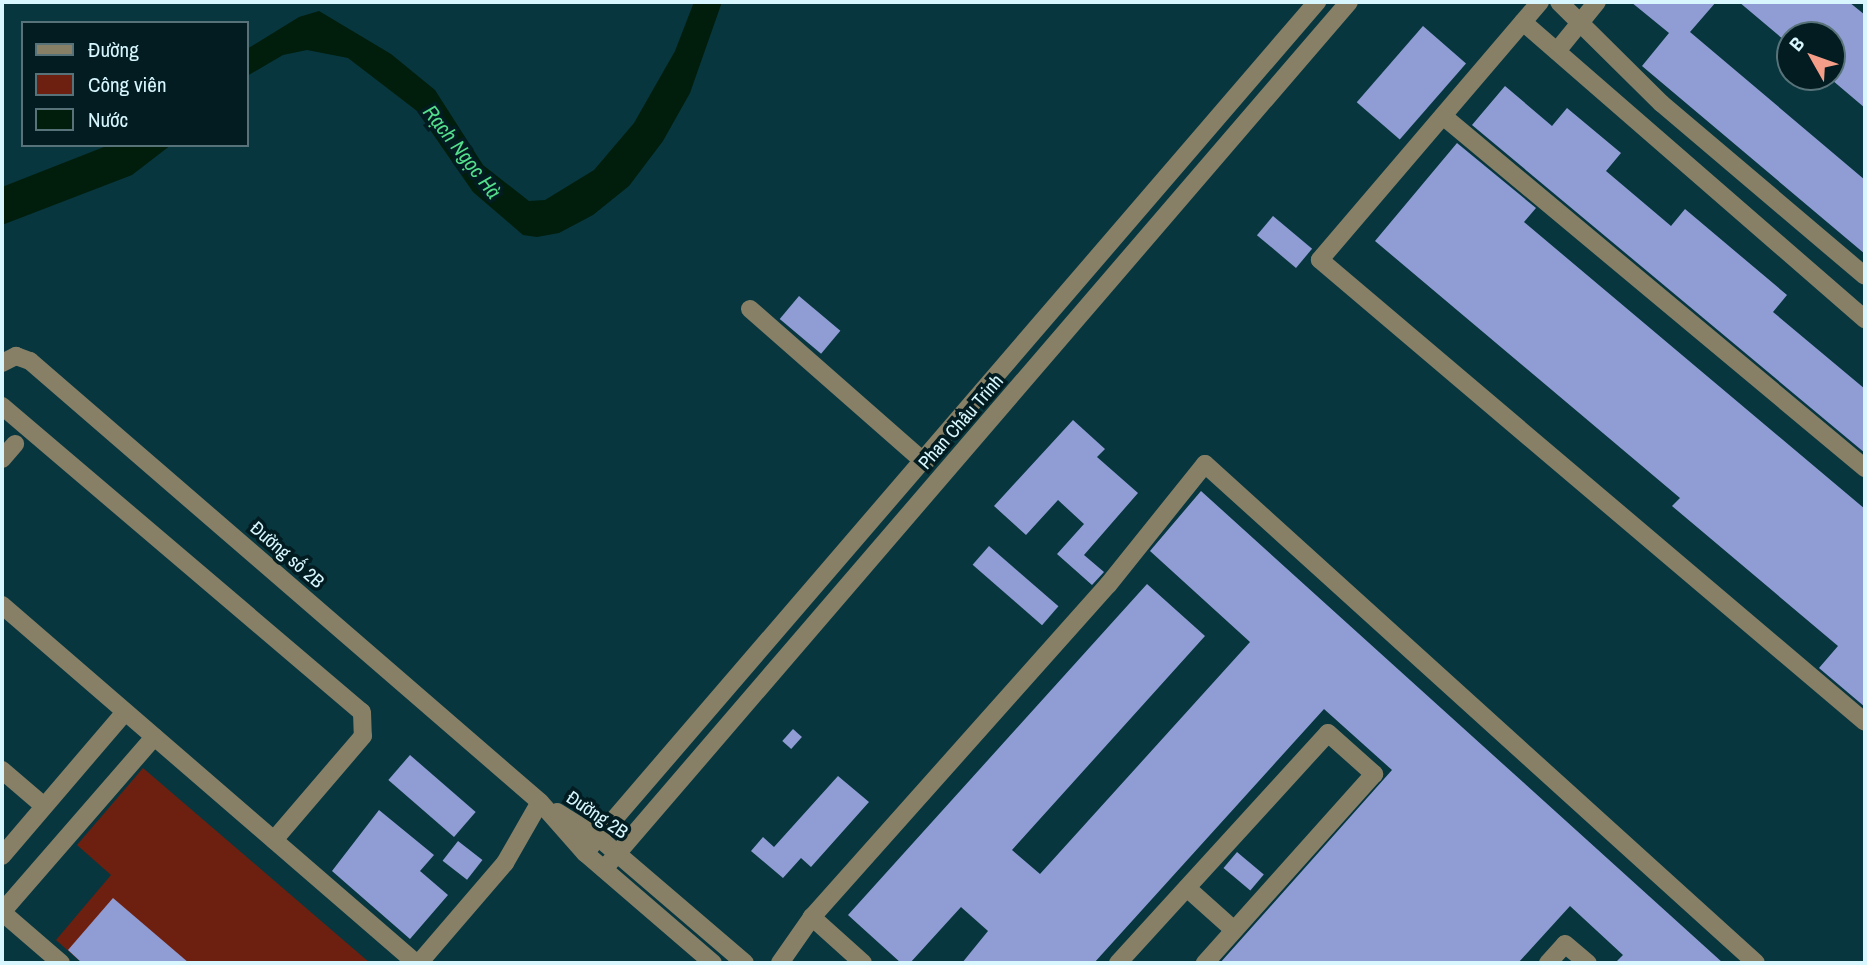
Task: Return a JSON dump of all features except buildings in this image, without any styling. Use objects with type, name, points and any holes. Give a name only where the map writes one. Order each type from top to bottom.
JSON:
[{"type":"street","name":"Phan Châu Trinh","points":[[586,853],[925,463],[1317,2]]},
{"type":"street","name":"Phan Châu Trinh","points":[[604,869],[1349,2]]},
{"type":"street","points":[[1540,2],[1320,260],[1865,722]]},
{"type":"street","points":[[1559,2],[1699,137],[1865,276]]},
{"type":"street","points":[[1557,51],[1597,2]]},
{"type":"street","points":[[1523,22],[1865,319]]},
{"type":"street","points":[[1443,116],[1865,468]]},
{"type":"street","points":[[750,309],[925,463]]},
{"type":"street","name":"Đường số 2B","points":[[2,363],[16,356],[30,361],[540,802]]},
{"type":"street","points":[[2,406],[9,408],[362,712],[363,736],[274,840]]},
{"type":"street","points":[[2,459],[15,444]]},
{"type":"street","points":[[780,963],[812,917],[1115,577],[1205,464],[1756,963]]},
{"type":"street","points":[[2,605],[418,963],[505,863],[540,802]]},
{"type":"street","points":[[2,856],[125,712]]},
{"type":"street","points":[[1118,963],[1328,733],[1374,774],[1205,963]]},
{"type":"street","points":[[61,963],[2,912],[154,737]]},
{"type":"street","points":[[2,770],[44,806]]},
{"type":"street","name":"Đường 2B","points":[[540,802],[599,838],[745,963]]},
{"type":"street","name":"Đường 2B","points":[[540,802],[586,853],[713,963]]},
{"type":"street","points":[[1187,888],[1234,930]]},
{"type":"street","points":[[812,917],[863,963]]},
{"type":"street","points":[[1548,963],[1566,944],[1588,963]]},
{"type":"green space","points":[[143,768],[370,963],[82,963],[56,940],[111,875],[77,845]]},
{"type":"water","name":"Rạch Ngọc Hà","points":[[694,2],[722,2],[690,93],[663,141],[629,186],[593,215],[559,233],[537,237],[523,235],[473,192],[417,111],[348,58],[307,50],[283,55],[248,75],[248,48],[299,17],[319,11],[391,54],[435,90],[483,165],[529,201],[545,200],[594,170],[634,123],[675,51]]},
{"type":"water","points":[[104,147],[168,147],[132,175],[2,225],[2,187]]}]
